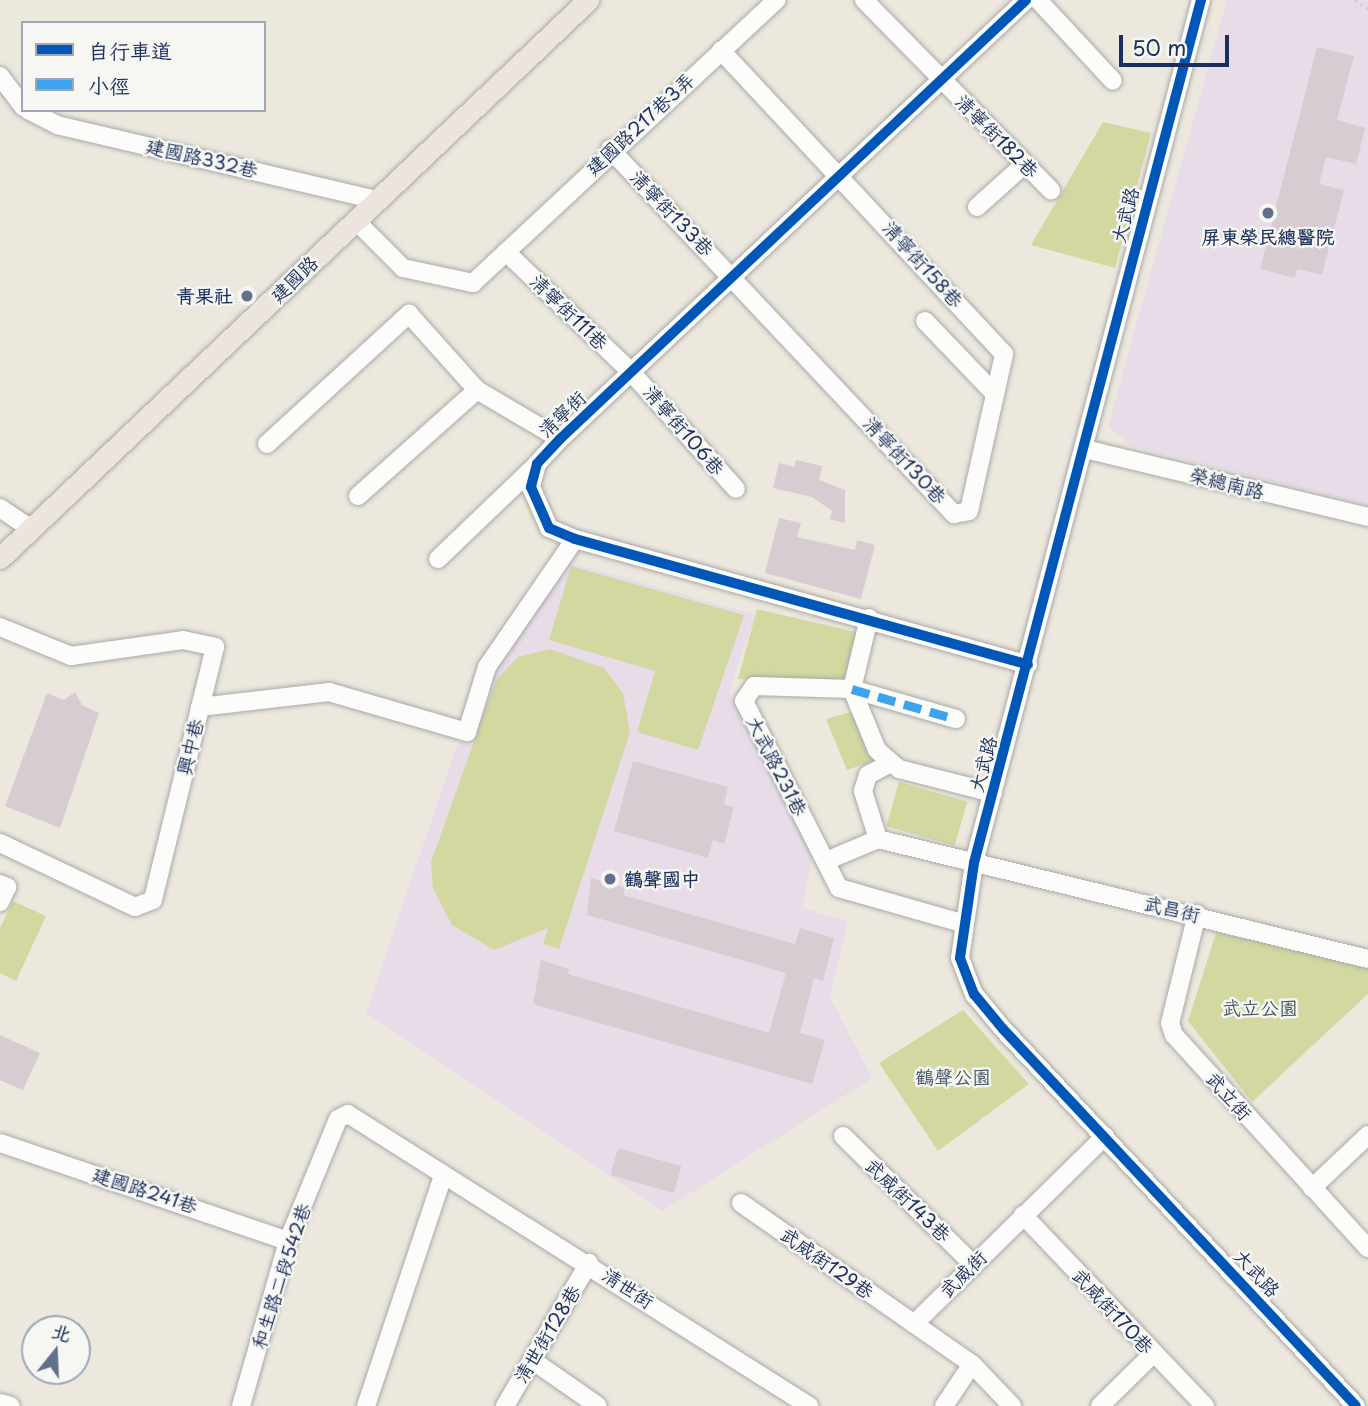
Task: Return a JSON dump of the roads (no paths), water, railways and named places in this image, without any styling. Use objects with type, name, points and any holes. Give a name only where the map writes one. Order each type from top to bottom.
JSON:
[{"type":"main road","name":"建國路","points":[[0,558],[589,0]]},
{"type":"street","name":"建國路217巷3弄","points":[[355,220],[403,268],[473,283],[610,149],[777,0]]},
{"type":"street","name":"清寧街182巷","points":[[864,0],[1051,190]]},
{"type":"street","name":"清寧街","points":[[1026,0],[943,82],[841,173],[560,439],[537,464],[531,488],[536,510],[550,528],[575,539],[869,618],[1028,665]]},
{"type":"street","points":[[1038,0],[1113,81]]},
{"type":"street","name":"大武路","points":[[1201,0],[974,863],[961,923],[960,958],[974,994],[1356,1406]]},
{"type":"street","name":"清寧街158巷","points":[[722,50],[841,173],[1004,354]]},
{"type":"street","points":[[0,76],[21,104]]},
{"type":"street","name":"建國路332巷","points":[[32,112],[57,125],[378,200]]},
{"type":"street","name":"清寧街133巷","points":[[610,149],[734,276]]},
{"type":"street","points":[[978,207],[1025,164]]},
{"type":"street","name":"清寧街111巷","points":[[506,252],[631,372]]},
{"type":"street","name":"清寧街130巷","points":[[734,276],[954,514],[962,516],[972,504],[1004,354]]},
{"type":"street","points":[[267,444],[409,314],[477,390],[560,439]]},
{"type":"street","points":[[925,321],[996,394]]},
{"type":"street","name":"清寧街106巷","points":[[631,372],[736,489]]},
{"type":"street","points":[[358,496],[477,390]]},
{"type":"street","name":"榮總南路","points":[[1085,449],[1368,517]]},
{"type":"street","points":[[438,559],[537,464]]},
{"type":"street","points":[[0,508],[31,529]]},
{"type":"street","points":[[200,707],[328,692],[467,732],[487,667],[575,539]]},
{"type":"street","points":[[869,618],[852,689],[877,750],[889,764],[993,793]]},
{"type":"street","name":"興中巷","points":[[0,627],[71,656],[183,640],[215,647],[153,900],[135,907],[0,843]]},
{"type":"street","name":"大武路231巷","points":[[852,689],[754,686],[744,701],[839,888],[961,923]]},
{"type":"street","points":[[852,689],[956,719]]},
{"type":"street","points":[[877,838],[863,791],[868,775],[889,764]]},
{"type":"street","points":[[826,861],[877,838],[974,863]]},
{"type":"street","name":"武昌街","points":[[974,863],[1197,914],[1368,959]]},
{"type":"street","points":[[0,884],[7,887],[0,902]]},
{"type":"street","name":"武立街","points":[[1197,914],[1170,1023],[1174,1035],[1368,1248]]},
{"type":"street","name":"清世街","points":[[348,1114],[443,1176],[589,1263],[809,1406]]},
{"type":"street","name":"和生路二段542巷","points":[[241,1406],[288,1241],[338,1119],[348,1114]]},
{"type":"street","points":[[1312,1188],[1368,1135]]},
{"type":"street","name":"武威街143巷","points":[[843,1136],[972,1263]]},
{"type":"street","name":"武威街","points":[[914,1324],[972,1263],[1105,1136]]},
{"type":"street","name":"建國路241巷","points":[[0,1143],[288,1241]]},
{"type":"street","points":[[366,1406],[443,1176]]},
{"type":"street","name":"武威街129巷","points":[[741,1203],[914,1324]]},
{"type":"street","name":"武威街170巷","points":[[1023,1215],[1205,1406]]},
{"type":"street","name":"清世街128巷","points":[[505,1406],[589,1263]]},
{"type":"street","points":[[914,1324],[972,1364],[1012,1406]]},
{"type":"street","points":[[1100,1406],[1153,1354]]},
{"type":"street","points":[[532,1360],[598,1406]]},
{"type":"street","points":[[944,1406],[972,1364]]},
{"type":"street","points":[[0,1403],[11,1406]]},
{"type":"place","name":"屏東榮民總醫院","points":[[1268,213]]},
{"type":"place","name":"青果社","points":[[247,296]]},
{"type":"place","name":"鶴聲國中","points":[[610,879]]},
{"type":"park label","name":"武立公園","points":[[1260,1008]]},
{"type":"park label","name":"鶴聲公園","points":[[953,1077]]}]
